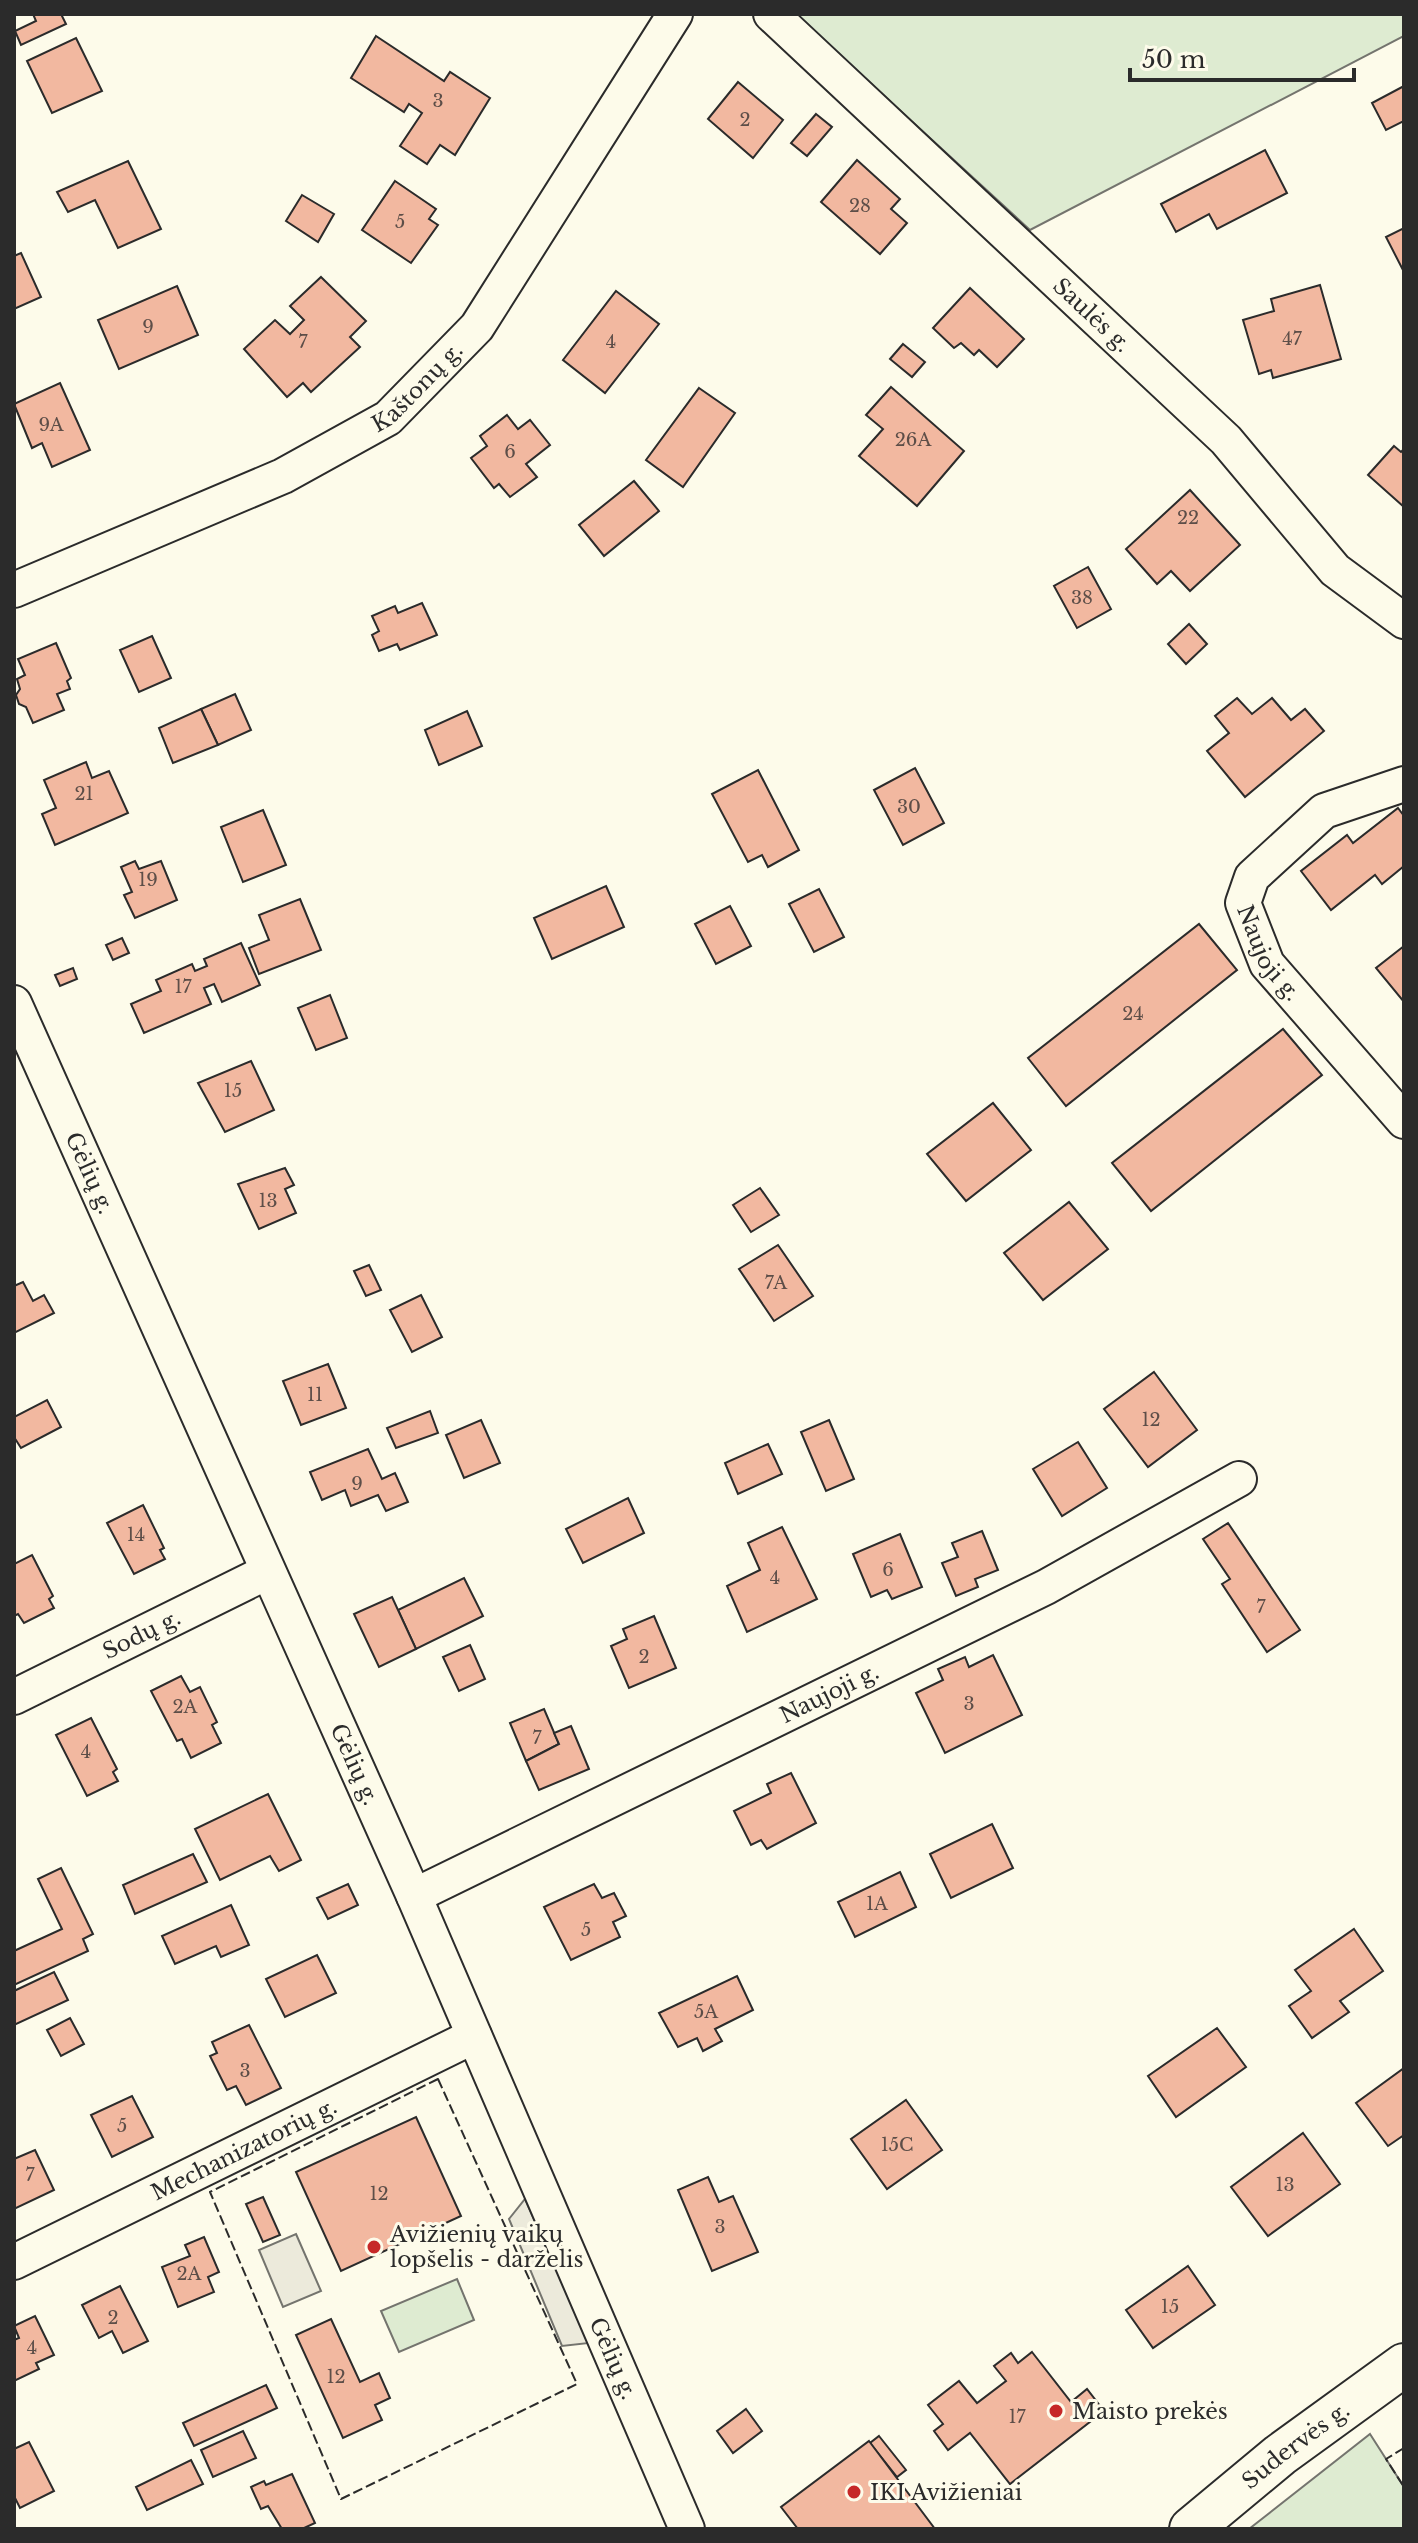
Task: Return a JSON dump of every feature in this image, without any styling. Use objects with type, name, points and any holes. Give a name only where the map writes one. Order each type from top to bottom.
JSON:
[{"type":"main road","name":"Sudervės g.","points":[[1191,2529],[1280,2455],[1404,2365]]},
{"type":"street","name":"Saulės g.","points":[[771,14],[1226,440],[1335,570],[1404,621]]},
{"type":"street","name":"Kaštonų g.","points":[[14,590],[283,476],[388,418],[477,327],[596,144],[666,18]]},
{"type":"street","name":"Naujoji g.","points":[[1404,784],[1324,811],[1252,877],[1243,903],[1267,964],[1404,1121]]},
{"type":"street","name":"Gėlių g.","points":[[14,1003],[414,1896],[687,2529]]},
{"type":"street","name":"Naujoji g.","points":[[414,1896],[1046,1587],[1239,1479]]},
{"type":"street","name":"Sodų g.","points":[[14,1697],[267,1572]]},
{"type":"street","name":"Mechanizatorių g.","points":[[14,2262],[474,2036]]},
{"type":"green space","points":[[795,14],[1404,14],[1404,36],[1030,230]]},
{"type":"green space","points":[[457,2279],[474,2320],[399,2352],[381,2311]]},
{"type":"green space","points":[[1370,2434],[1404,2487],[1404,2529],[1249,2529]]},
{"type":"shaded area","points":[[525,2199],[589,2343],[562,2346],[509,2219]]},
{"type":"shaded area","points":[[296,2234],[321,2291],[283,2307],[259,2250]]},
{"type":"building","points":[[33,14],[61,14],[66,24],[21,45],[15,31],[36,21]]},
{"type":"building","points":[[376,36],[444,81],[450,72],[490,98],[455,155],[440,145],[427,164],[400,146],[422,113],[409,104],[404,112],[351,78]]},
{"type":"building","points":[[76,38],[102,91],[52,113],[27,61]]},
{"type":"building","points":[[738,82],[783,120],[753,158],[708,119]]},
{"type":"building","points":[[1404,86],[1404,121],[1386,130],[1372,103]]},
{"type":"building","points":[[816,114],[832,127],[807,156],[791,143]]},
{"type":"building","points":[[1265,150],[1287,193],[1217,229],[1209,214],[1176,232],[1161,204]]},
{"type":"building","points":[[857,160],[900,199],[891,209],[907,223],[880,254],[821,202]]},
{"type":"building","points":[[128,161],[161,229],[118,248],[95,200],[68,212],[57,192]]},
{"type":"building","points":[[395,181],[436,209],[429,219],[438,225],[411,263],[362,230]]},
{"type":"building","points":[[302,195],[334,214],[318,242],[286,221]]},
{"type":"building","points":[[1404,228],[1404,272],[1386,237]]},
{"type":"building","points":[[21,253],[41,297],[14,309],[14,256]]},
{"type":"building","points":[[321,277],[366,321],[350,337],[360,347],[311,392],[303,383],[287,397],[244,349],[275,320],[290,334],[304,320],[290,306]]},
{"type":"building","points":[[1320,285],[1341,359],[1273,378],[1271,370],[1259,374],[1243,320],[1274,311],[1271,299]]},
{"type":"building","points":[[177,286],[198,335],[119,369],[98,320]]},
{"type":"building","points":[[970,288],[1024,339],[997,367],[979,350],[974,355],[961,343],[954,348],[933,328]]},
{"type":"building","points":[[616,291],[659,324],[605,393],[563,360]]},
{"type":"building","points":[[903,344],[925,362],[912,377],[890,359]]},
{"type":"building","points":[[60,383],[90,450],[52,467],[42,443],[32,448],[14,404]]},
{"type":"building","points":[[891,387],[964,451],[917,506],[859,456],[883,429],[866,415]]},
{"type":"building","points":[[699,388],[735,413],[683,487],[646,460]]},
{"type":"building","points":[[507,415],[518,429],[530,420],[550,445],[526,464],[537,477],[510,497],[499,484],[494,488],[471,458],[487,446],[480,436]]},
{"type":"building","points":[[1394,446],[1401,452],[1404,449],[1404,507],[1368,475]]},
{"type":"building","points":[[634,481],[659,511],[604,556],[579,525]]},
{"type":"building","points":[[1190,490],[1240,545],[1190,591],[1171,571],[1157,584],[1126,549]]},
{"type":"building","points":[[1088,567],[1111,609],[1077,628],[1054,586]]},
{"type":"building","points":[[422,603],[437,635],[400,650],[397,644],[379,651],[372,635],[379,631],[372,616],[395,606],[398,613]]},
{"type":"building","points":[[1189,624],[1207,644],[1186,664],[1168,644]]},
{"type":"building","points":[[152,636],[171,678],[139,692],[120,650]]},
{"type":"building","points":[[56,643],[71,678],[67,681],[70,689],[57,694],[64,710],[33,723],[16,695],[20,689],[17,679],[25,675],[18,659]]},
{"type":"building","points":[[235,694],[251,730],[218,745],[201,709]]},
{"type":"building","points":[[1237,698],[1252,714],[1272,698],[1291,720],[1305,709],[1324,731],[1245,797],[1207,751],[1229,733],[1215,716]]},
{"type":"building","points":[[201,709],[218,745],[173,763],[159,728]]},
{"type":"building","points":[[467,711],[482,746],[439,765],[425,730]]},
{"type":"building","points":[[86,762],[92,778],[109,771],[128,813],[55,845],[42,814],[56,808],[44,780]]},
{"type":"building","points":[[915,768],[944,823],[903,845],[874,790]]},
{"type":"building","points":[[758,770],[799,850],[768,867],[762,855],[748,862],[712,794]]},
{"type":"building","points":[[1398,808],[1404,816],[1404,866],[1382,884],[1375,875],[1331,910],[1301,871],[1347,835],[1353,843]]},
{"type":"building","points":[[263,810],[286,865],[243,882],[221,827]]},
{"type":"building","points":[[135,861],[139,869],[161,861],[177,900],[135,918],[124,895],[132,892],[121,867]]},
{"type":"building","points":[[606,886],[624,927],[552,959],[534,918]]},
{"type":"building","points":[[819,889],[844,937],[814,952],[789,904]]},
{"type":"building","points":[[300,899],[321,950],[259,974],[249,948],[269,940],[259,915]]},
{"type":"building","points":[[730,906],[751,946],[716,964],[695,924]]},
{"type":"building","points":[[1199,924],[1237,970],[1066,1106],[1028,1058]]},
{"type":"building","points":[[122,938],[129,953],[113,960],[106,945]]},
{"type":"building","points":[[241,943],[260,985],[222,1002],[214,984],[204,988],[211,1004],[144,1033],[131,1004],[161,991],[156,980],[192,964],[195,971],[207,966],[204,959]]},
{"type":"building","points":[[1404,946],[1404,1002],[1376,968]]},
{"type":"building","points":[[73,968],[77,979],[60,986],[55,975]]},
{"type":"building","points":[[330,995],[347,1038],[316,1050],[298,1008]]},
{"type":"building","points":[[1283,1029],[1322,1075],[1151,1211],[1112,1163]]},
{"type":"building","points":[[251,1061],[274,1110],[225,1132],[198,1083]]},
{"type":"building","points":[[993,1103],[1031,1150],[966,1201],[927,1154]]},
{"type":"building","points":[[285,1168],[294,1185],[285,1189],[296,1213],[259,1229],[238,1184]]},
{"type":"building","points":[[760,1188],[779,1215],[751,1232],[733,1205]]},
{"type":"building","points":[[1069,1202],[1108,1249],[1043,1300],[1004,1253]]},
{"type":"building","points":[[778,1245],[813,1296],[774,1321],[739,1269]]},
{"type":"building","points":[[369,1265],[381,1290],[366,1296],[354,1271]]},
{"type":"building","points":[[23,1282],[33,1301],[44,1295],[54,1313],[14,1333],[14,1286]]},
{"type":"building","points":[[421,1295],[442,1337],[412,1352],[390,1310]]},
{"type":"building","points":[[328,1364],[346,1408],[301,1425],[283,1381]]},
{"type":"building","points":[[1154,1372],[1197,1430],[1148,1467],[1104,1409]]},
{"type":"building","points":[[47,1400],[61,1427],[21,1448],[14,1437],[14,1417]]},
{"type":"building","points":[[430,1411],[438,1433],[396,1448],[387,1428]]},
{"type":"building","points":[[481,1420],[500,1463],[464,1478],[446,1435]]},
{"type":"building","points":[[829,1420],[854,1479],[826,1491],[801,1432]]},
{"type":"building","points":[[1078,1442],[1107,1488],[1062,1516],[1033,1469]]},
{"type":"building","points":[[768,1444],[782,1474],[738,1494],[725,1463]]},
{"type":"building","points":[[368,1449],[382,1479],[395,1473],[408,1502],[386,1511],[378,1495],[351,1506],[345,1490],[322,1500],[310,1472]]},
{"type":"building","points":[[628,1498],[644,1533],[583,1563],[566,1529]]},
{"type":"building","points":[[143,1505],[164,1548],[160,1550],[165,1559],[134,1574],[107,1523]]},
{"type":"building","points":[[1228,1523],[1300,1630],[1267,1652],[1222,1584],[1230,1579],[1203,1539]]},
{"type":"building","points":[[782,1527],[817,1599],[747,1632],[727,1586],[760,1570],[748,1543]]},
{"type":"building","points":[[982,1531],[998,1570],[975,1579],[978,1587],[956,1596],[942,1563],[958,1557],[952,1543]]},
{"type":"building","points":[[900,1534],[922,1587],[892,1599],[887,1590],[871,1597],[853,1554]]},
{"type":"building","points":[[32,1555],[53,1596],[49,1599],[54,1608],[24,1623],[18,1614],[14,1616],[14,1564]]},
{"type":"building","points":[[464,1578],[483,1616],[416,1649],[398,1610]]},
{"type":"building","points":[[392,1597],[416,1649],[379,1667],[354,1614]]},
{"type":"building","points":[[654,1616],[676,1668],[629,1688],[611,1646],[627,1639],[623,1629]]},
{"type":"building","points":[[470,1645],[485,1679],[459,1691],[443,1657]]},
{"type":"building","points":[[993,1655],[1022,1715],[945,1753],[916,1693],[943,1680],[938,1669],[965,1657],[969,1667]]},
{"type":"building","points":[[181,1676],[190,1692],[200,1687],[217,1722],[212,1725],[221,1743],[191,1758],[182,1739],[177,1741],[151,1691]]},
{"type":"building","points":[[544,1709],[559,1744],[526,1761],[510,1723]]},
{"type":"building","points":[[91,1718],[117,1769],[113,1772],[118,1781],[87,1796],[56,1735]]},
{"type":"building","points":[[571,1726],[589,1769],[539,1790],[526,1761],[559,1744],[554,1733]]},
{"type":"building","points":[[791,1773],[816,1823],[767,1849],[761,1840],[751,1845],[734,1811],[771,1793],[767,1784]]},
{"type":"building","points":[[268,1794],[301,1860],[279,1871],[270,1856],[220,1880],[195,1829]]},
{"type":"building","points":[[992,1824],[1013,1868],[951,1898],[930,1854]]},
{"type":"building","points":[[193,1854],[207,1882],[135,1914],[123,1885]]},
{"type":"building","points":[[61,1868],[93,1934],[83,1939],[88,1951],[14,1985],[14,1951],[62,1929],[38,1879]]},
{"type":"building","points":[[900,1872],[916,1907],[855,1937],[838,1902]]},
{"type":"building","points":[[348,1884],[358,1905],[328,1919],[317,1898]]},
{"type":"building","points":[[594,1884],[602,1898],[614,1893],[626,1916],[613,1922],[620,1937],[571,1960],[544,1907]]},
{"type":"building","points":[[231,1905],[249,1945],[221,1957],[216,1946],[175,1964],[162,1936]]},
{"type":"building","points":[[1354,1929],[1383,1971],[1340,2001],[1349,2012],[1312,2038],[1289,2006],[1311,1991],[1295,1970]]},
{"type":"building","points":[[317,1955],[336,1993],[285,2017],[266,1979]]},
{"type":"building","points":[[54,1972],[68,2000],[14,2025],[14,1991]]},
{"type":"building","points":[[737,1976],[753,2010],[715,2029],[722,2041],[703,2051],[697,2038],[678,2047],[659,2013]]},
{"type":"building","points":[[70,2018],[84,2044],[61,2056],[47,2030]]},
{"type":"building","points":[[249,2025],[281,2088],[246,2105],[236,2086],[227,2090],[210,2056],[217,2053],[212,2042]]},
{"type":"building","points":[[1217,2028],[1246,2067],[1176,2117],[1148,2076]]},
{"type":"building","points":[[1404,2068],[1404,2135],[1388,2146],[1356,2103]]},
{"type":"building","points":[[132,2096],[153,2137],[112,2157],[91,2115]]},
{"type":"building","points":[[906,2100],[942,2150],[887,2189],[851,2139]]},
{"type":"building","points":[[416,2117],[461,2216],[341,2271],[296,2172]]},
{"type":"building","points":[[1303,2133],[1340,2184],[1268,2236],[1231,2187]]},
{"type":"building","points":[[35,2150],[54,2190],[14,2209],[14,2159]]},
{"type":"building","points":[[708,2177],[719,2202],[733,2196],[758,2252],[712,2271],[678,2190]]},
{"type":"building","points":[[263,2197],[280,2235],[263,2242],[246,2204]]},
{"type":"building","points":[[204,2237],[219,2272],[208,2277],[214,2292],[178,2307],[162,2267],[190,2256],[185,2245]]},
{"type":"building","points":[[1188,2266],[1215,2305],[1153,2348],[1126,2310]]},
{"type":"building","points":[[120,2286],[148,2341],[123,2353],[112,2331],[99,2338],[82,2305]]},
{"type":"building","points":[[35,2316],[54,2355],[36,2363],[39,2369],[14,2381],[14,2340],[19,2338],[14,2326]]},
{"type":"building","points":[[331,2319],[360,2382],[379,2373],[390,2398],[375,2405],[382,2420],[343,2438],[296,2335]]},
{"type":"building","points":[[1032,2352],[1071,2402],[1087,2389],[1104,2411],[1010,2484],[970,2433],[948,2450],[934,2431],[943,2424],[928,2405],[959,2381],[977,2403],[1006,2381],[994,2366],[1011,2353],[1018,2363]]},
{"type":"building","points":[[266,2385],[277,2408],[194,2446],[183,2423]]},
{"type":"building","points":[[746,2409],[762,2431],[733,2453],[717,2431]]},
{"type":"building","points":[[243,2431],[256,2458],[213,2477],[201,2450]]},
{"type":"building","points":[[879,2436],[906,2470],[897,2477],[870,2443]]},
{"type":"building","name":"IKI Avižieniai","points":[[869,2441],[935,2529],[798,2529],[781,2507]]},
{"type":"building","points":[[29,2442],[54,2491],[20,2508],[14,2496],[14,2449]]},
{"type":"building","points":[[191,2460],[203,2484],[147,2510],[136,2487]]},
{"type":"building","points":[[292,2474],[315,2523],[302,2529],[282,2529],[268,2506],[261,2509],[251,2487],[264,2481],[266,2485]]},
{"type":"fence","points":[[438,2079],[577,2384],[341,2499],[210,2192],[438,2079]]},
{"type":"fence","points":[[1404,2448],[1386,2459],[1404,2487]]},
{"type":"place","name":"Avižienių vaikų lopšelis - darželis","points":[[374,2247]]},
{"type":"place","name":"Maisto prekės","points":[[1056,2411]]},
{"type":"place","name":"IKI Avižieniai","points":[[854,2492]]}]
